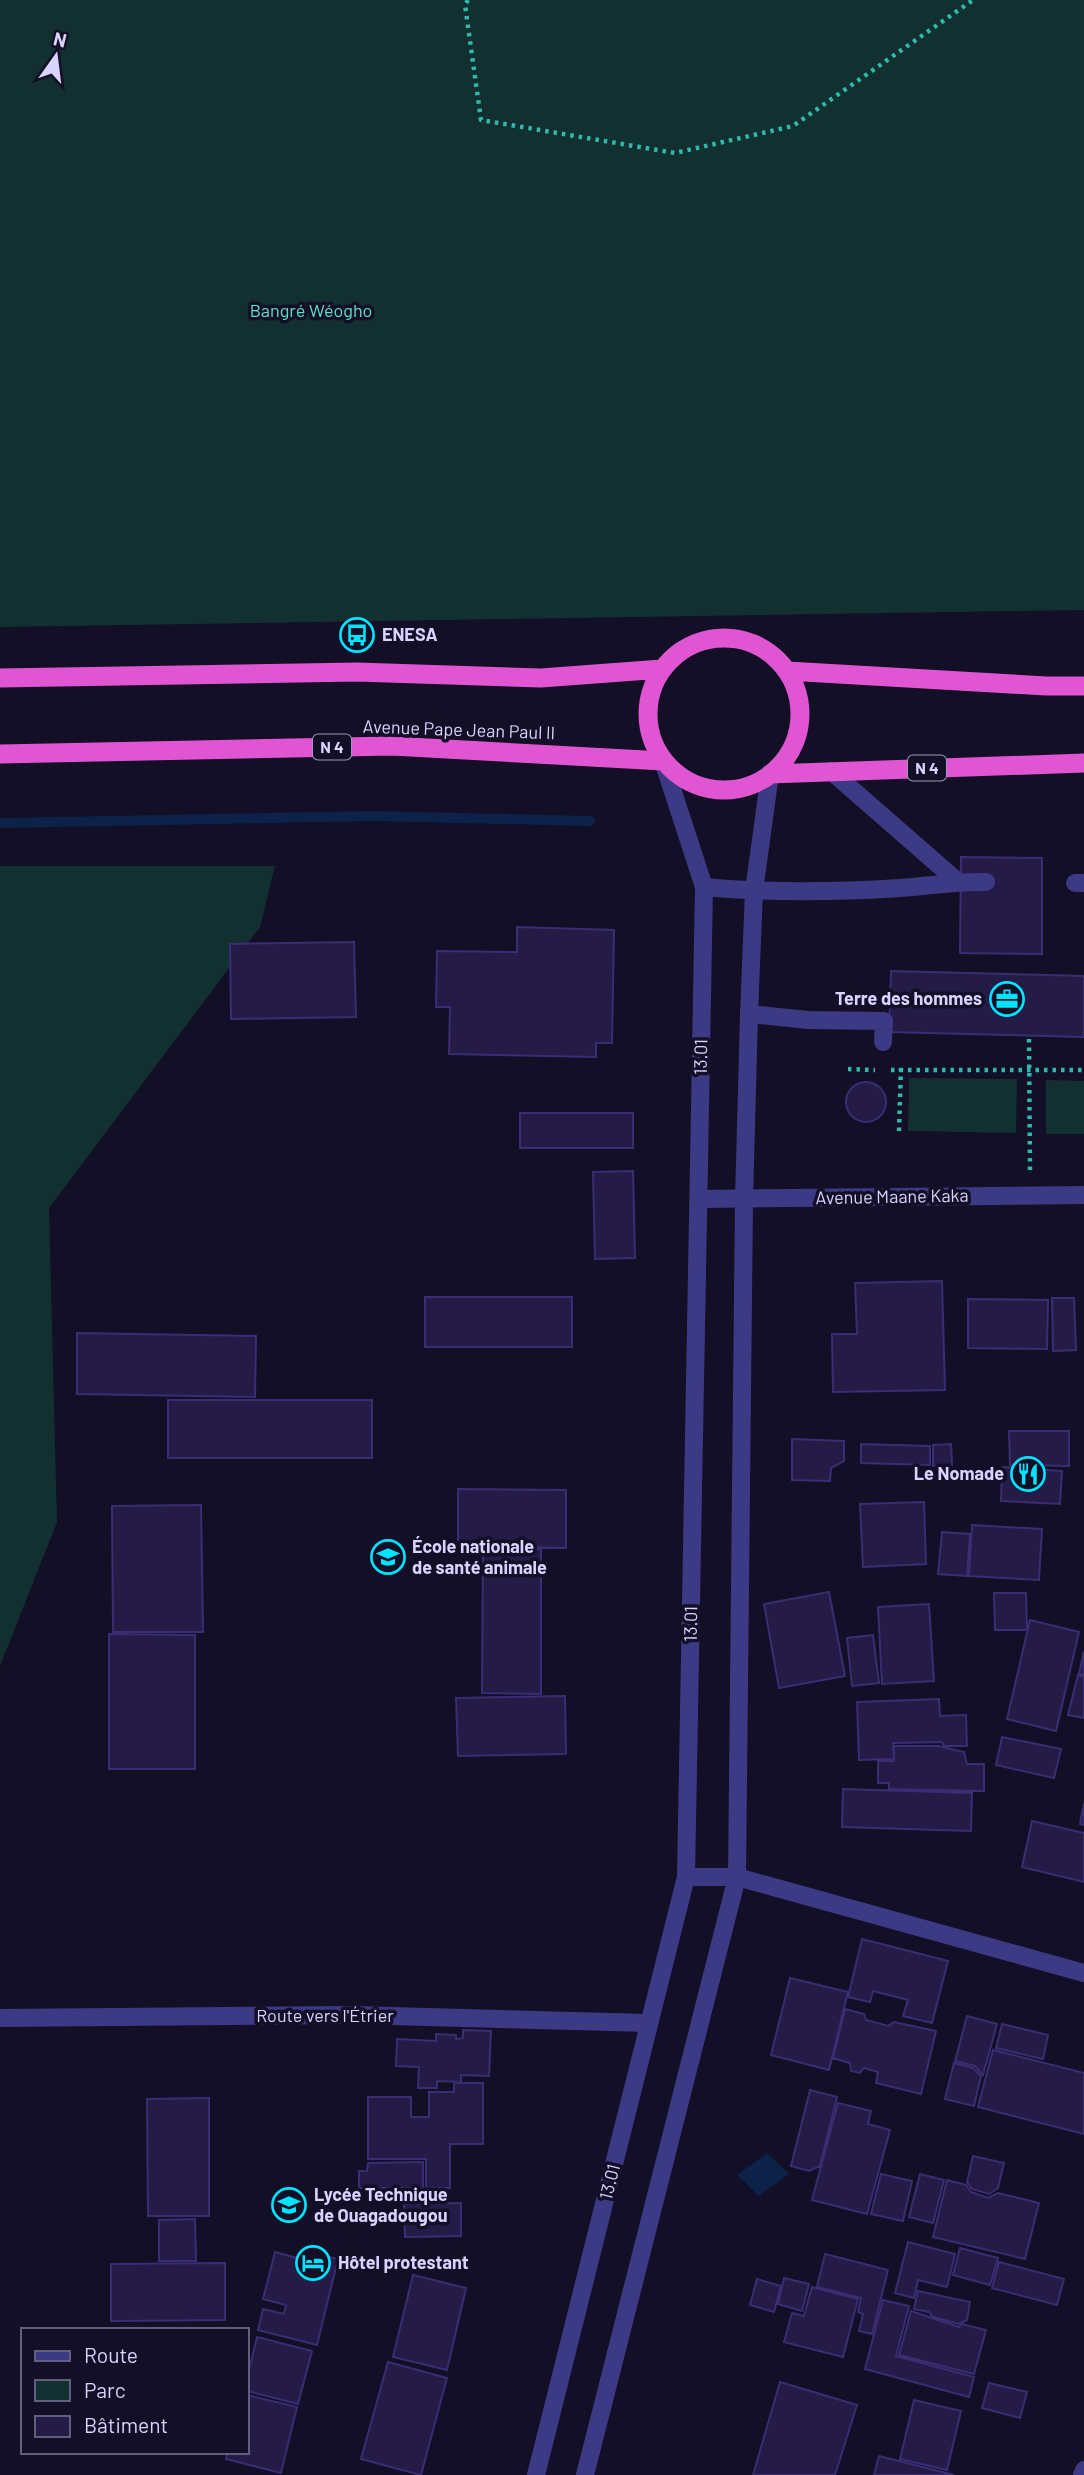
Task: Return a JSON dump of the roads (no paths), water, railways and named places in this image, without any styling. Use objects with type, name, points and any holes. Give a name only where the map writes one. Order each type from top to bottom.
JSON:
[{"type":"highway","name":"N 4","points":[[725,638],[749,642],[770,653],[787,671],[796,689],[800,707],[799,726],[794,745],[784,761],[770,775],[749,786],[726,790],[702,787],[681,777],[663,761],[649,732],[647,715],[653,682],[680,651],[701,640],[725,638]]},
{"type":"highway","points":[[0,678],[357,672],[541,678],[662,669]]},
{"type":"highway","points":[[787,671],[1084,686]]},
{"type":"highway","name":"Avenue Pape Jean Paul II","points":[[0,754],[392,746],[663,761]]},
{"type":"highway","name":"N 4","points":[[770,775],[1084,763]]},
{"type":"street","name":"13.01","points":[[536,2475],[686,1877],[704,887],[663,761]]},
{"type":"street","points":[[831,771],[957,881]]},
{"type":"street","points":[[585,2475],[737,1877],[744,1200],[749,1014],[754,891],[770,775]]},
{"type":"street","points":[[704,887],[754,891],[900,888],[957,881],[986,881]]},
{"type":"street","points":[[749,1014],[808,1020],[884,1021],[883,1042]]},
{"type":"street","name":"Avenue Maane Kaka","points":[[699,1199],[1084,1195]]},
{"type":"street","points":[[686,1877],[737,1877],[1084,1973]]},
{"type":"street","name":"Route vers l'Étrier","points":[[0,2018],[353,2015],[649,2023]]},
{"type":"water","points":[[767,2153],[789,2174],[759,2196],[737,2175]]},
{"type":"waterway","points":[[0,823],[373,816],[590,821]]},
{"type":"place","name":"ENESA","points":[[357,635]]},
{"type":"place","name":"Terre des hommes","points":[[1007,999]]},
{"type":"place","name":"Le Nomade","points":[[1028,1474]]},
{"type":"place","name":"École nationale de santé animale","points":[[388,1557]]},
{"type":"place","name":"Lycée Technique de Ouagadougou","points":[[289,2205]]},
{"type":"place","name":"Hôtel protestant","points":[[313,2263]]},
{"type":"park label","name":"Bangré Wéogho","points":[[311,311]]}]
